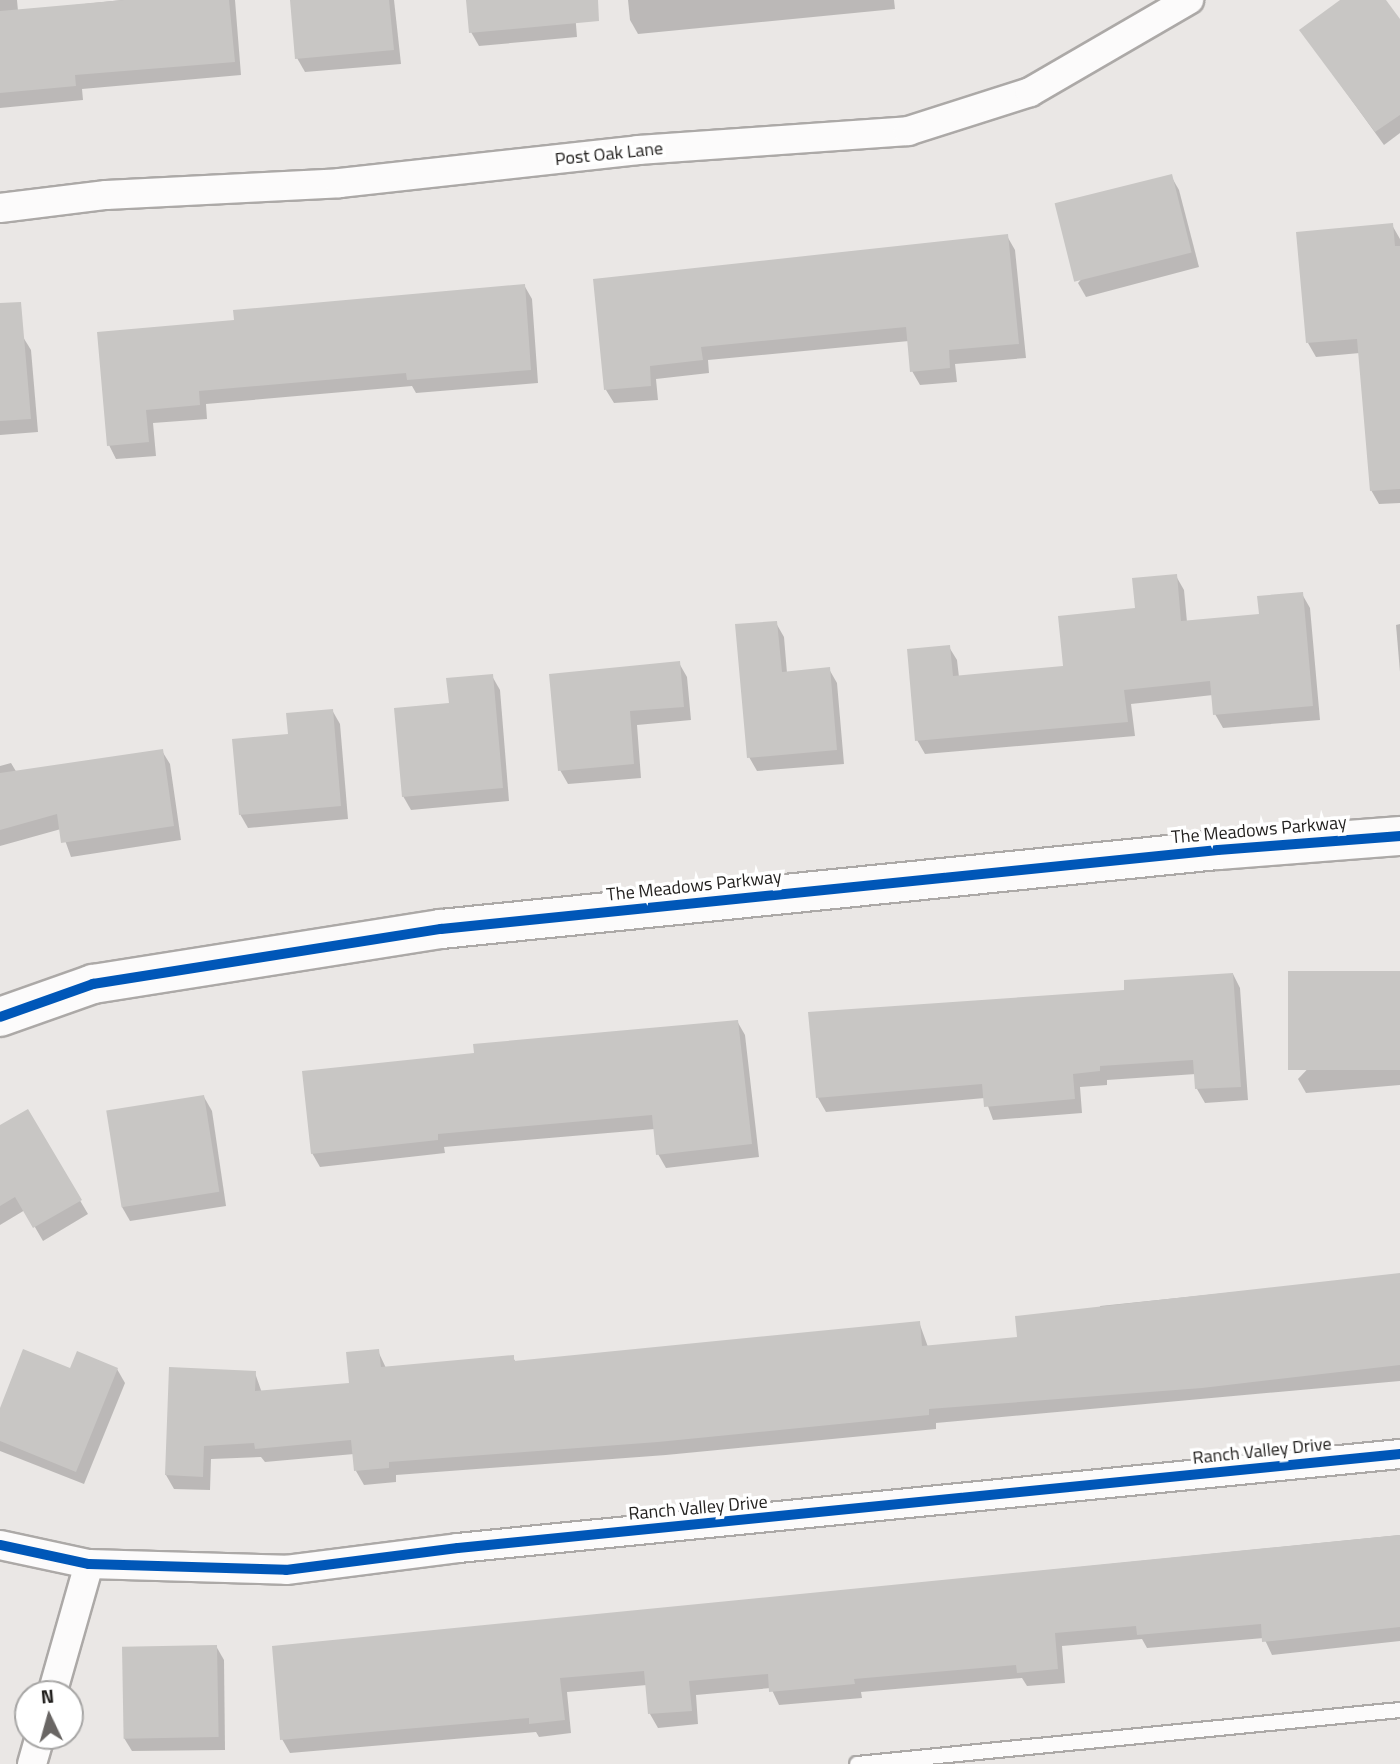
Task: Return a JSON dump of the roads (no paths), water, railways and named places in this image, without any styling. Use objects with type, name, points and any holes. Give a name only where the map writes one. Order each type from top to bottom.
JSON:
[{"type":"street","name":"Post Oak Lane","points":[[0,208],[106,195],[340,183],[638,150],[908,131],[1030,92],[1189,0]]},
{"type":"street","name":"The Meadows Parkway","points":[[0,1017],[93,984],[441,929],[1218,850],[1400,836]]},
{"type":"street","name":"Ranch Valley Drive","points":[[0,1545],[89,1563],[286,1570],[458,1548],[1400,1454]]},
{"type":"street","points":[[55,1680],[89,1563]]},
{"type":"lane","points":[[857,1764],[1400,1710]]}]
